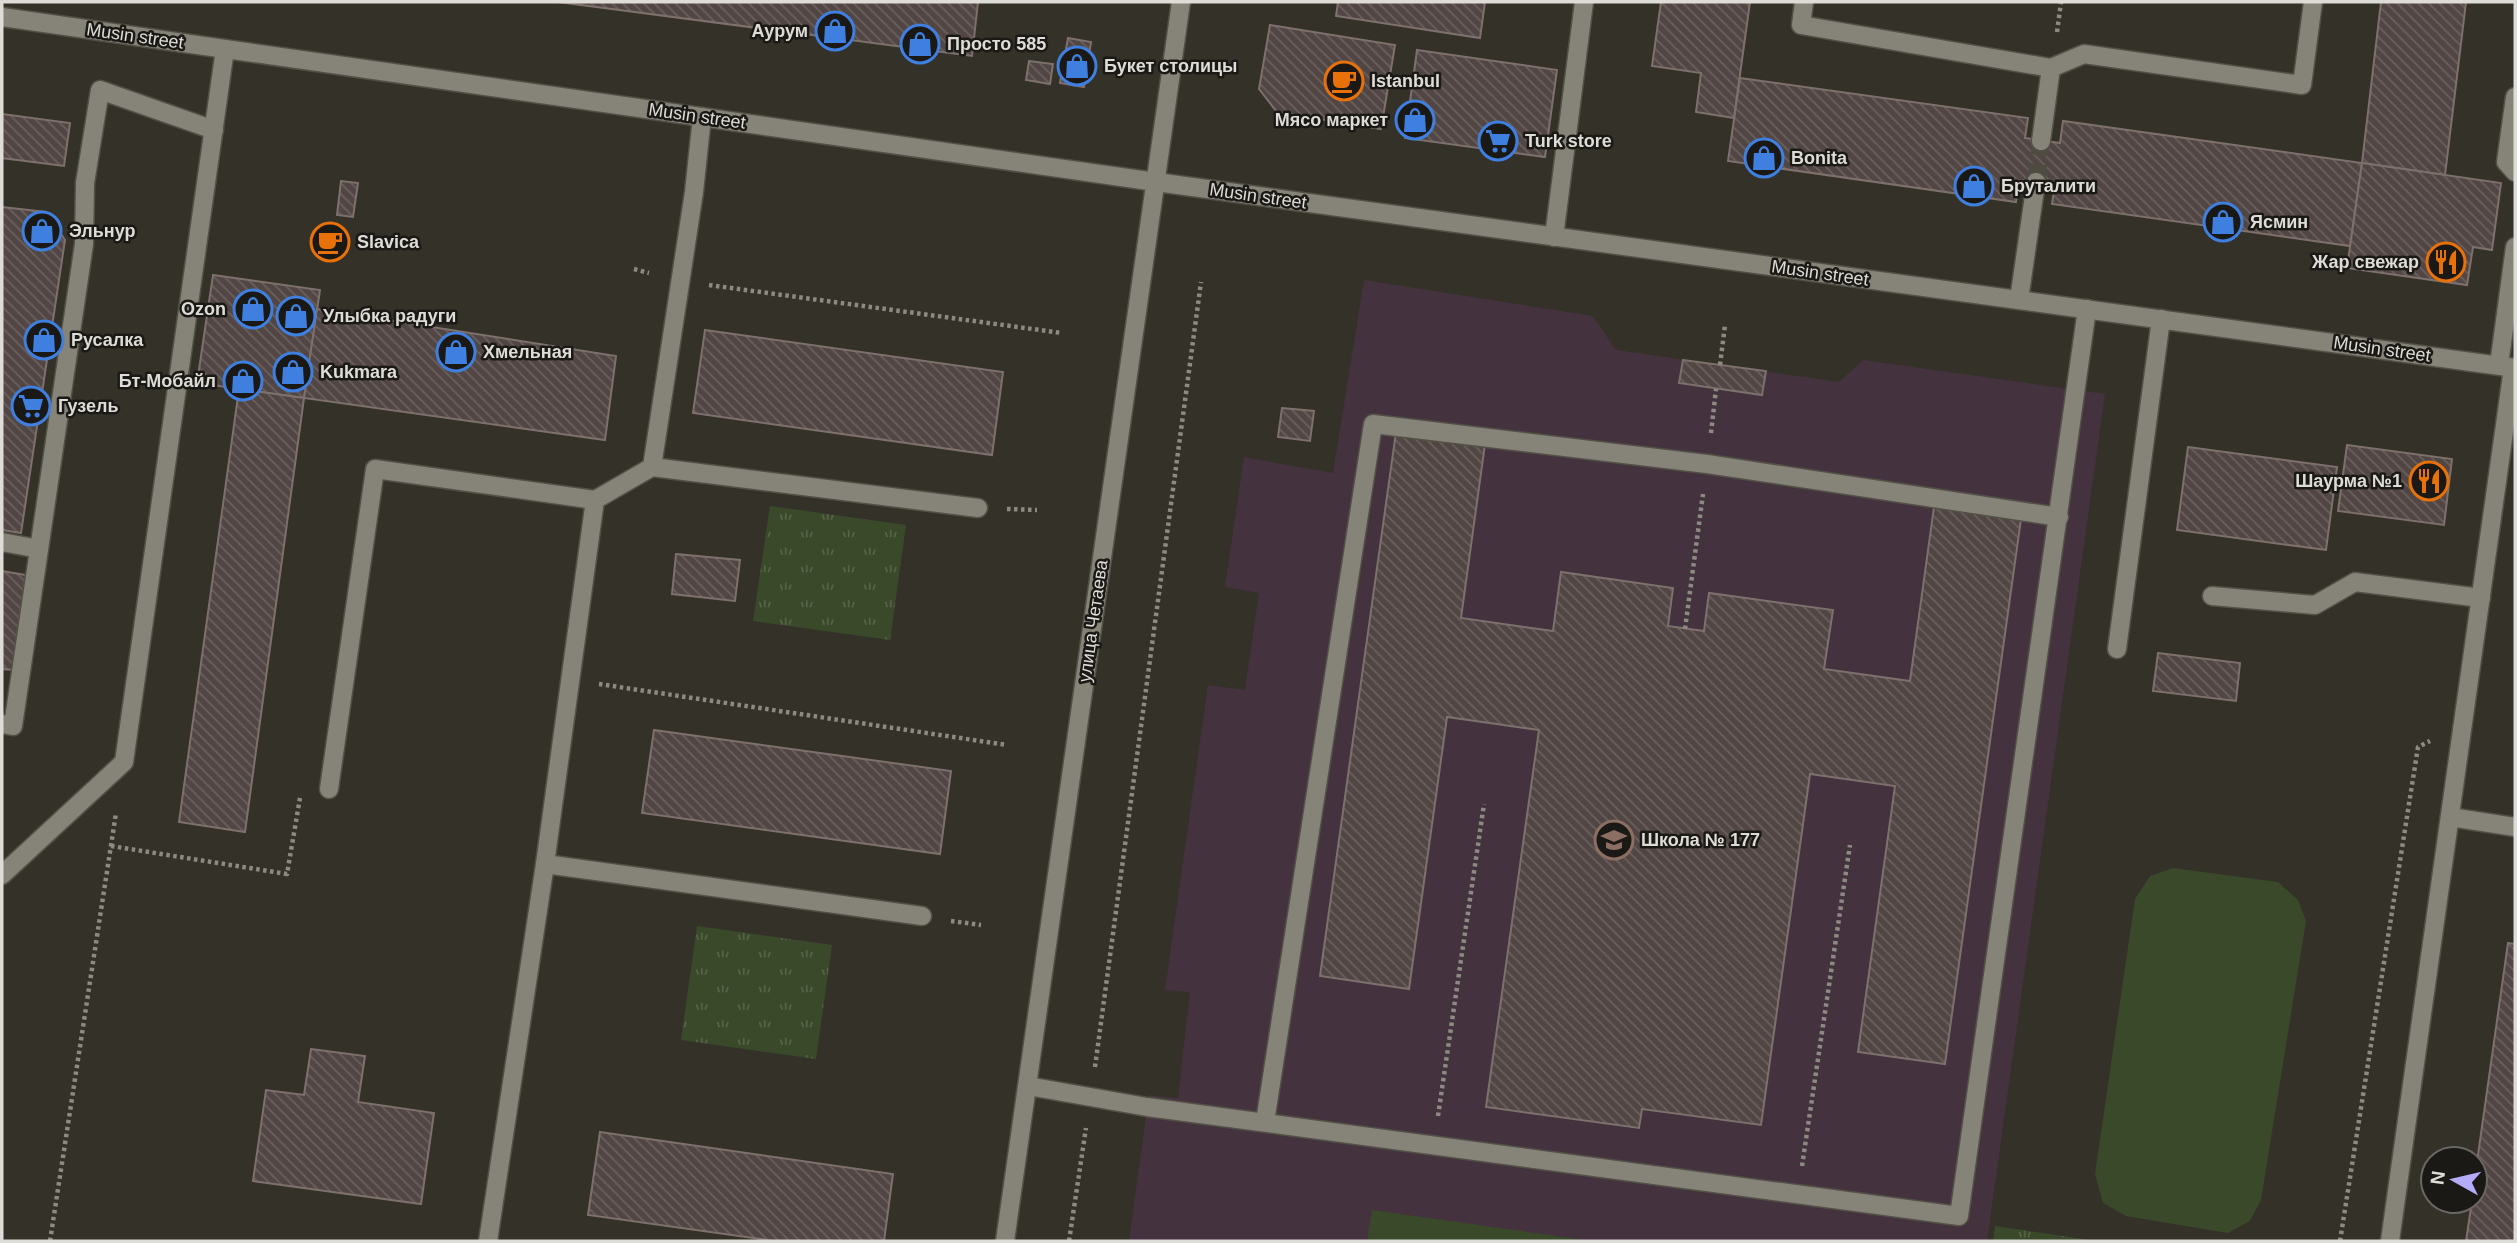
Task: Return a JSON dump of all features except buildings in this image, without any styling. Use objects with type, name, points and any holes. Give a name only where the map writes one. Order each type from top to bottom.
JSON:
[{"type":"street","name":"улица Четаева","points":[[1005,1241],[1181,2]]},
{"type":"street","points":[[1554,237],[1584,2]]},
{"type":"street","points":[[1804,2],[1801,25],[2052,68],[2084,54],[2302,85],[2313,2]]},
{"type":"street","name":"Musin street","points":[[2,18],[1156,182],[2509,367]]},
{"type":"street","points":[[2,875],[124,762],[225,49]]},
{"type":"street","points":[[2041,141],[2052,68]]},
{"type":"street","points":[[2,724],[13,726],[84,244],[85,183],[100,90],[214,130]]},
{"type":"street","points":[[2515,97],[2505,162],[2515,172]]},
{"type":"street","points":[[652,467],[694,192],[702,117]]},
{"type":"street","points":[[2020,300],[2036,182]]},
{"type":"street","points":[[2390,1241],[2481,598],[2509,367],[2515,247]]},
{"type":"street","points":[[1028,1086],[1147,1107],[1959,1216],[2087,309]]},
{"type":"street","points":[[2117,649],[2161,319]]},
{"type":"street","points":[[1265,1122],[1373,424],[1707,464],[2059,517]]},
{"type":"street","points":[[329,789],[375,469],[595,500],[652,467],[978,508]]},
{"type":"street","points":[[488,1241],[545,864],[595,500]]},
{"type":"street","points":[[2,542],[39,549]]},
{"type":"street","points":[[2212,596],[2315,605],[2355,582],[2481,598]]},
{"type":"street","points":[[2450,817],[2515,827]]},
{"type":"street","points":[[545,864],[922,916]]},
{"type":"path","points":[[634,269],[680,281],[1062,332]]},
{"type":"path","points":[[1069,1241],[1091,1097],[1201,282]]},
{"type":"path","points":[[1720,365],[1725,325]]},
{"type":"path","points":[[1685,628],[1692,569]]},
{"type":"path","points":[[570,680],[1007,745]]},
{"type":"path","points":[[2340,1241],[2418,747],[2437,738]]},
{"type":"path","points":[[50,1241],[124,762]]},
{"type":"path","points":[[111,846],[288,874],[300,796],[329,789]]},
{"type":"path","points":[[1434,1144],[1484,804]]},
{"type":"path","points":[[1798,1194],[1850,845]]},
{"type":"shaded area","name":"Школа № 177","points":[[1364,280],[1593,316],[1616,350],[1839,382],[1863,360],[2105,394],[1987,1241],[1129,1241],[1149,1095],[1178,1098],[1190,992],[1165,990],[1208,685],[1245,690],[1259,593],[1225,587],[1244,457],[1333,473]]},
{"type":"green space","points":[[770,506],[906,525],[890,640],[753,621]]},
{"type":"green space","points":[[2173,868],[2278,882],[2298,900],[2306,921],[2261,1200],[2250,1221],[2228,1233],[2126,1216],[2103,1203],[2095,1174],[2135,899],[2150,876]]},
{"type":"green space","points":[[697,926],[832,945],[816,1059],[681,1040]]},
{"type":"green space","points":[[1372,1210],[1591,1241],[1367,1241]]},
{"type":"green space","points":[[1995,1226],[2097,1241],[1993,1241]]},
{"type":"tunnel","points":[[2036,182],[2041,141]]},
{"type":"place","name":"Аурум","points":[[835,31]]},
{"type":"place","name":"Просто 585","points":[[920,44]]},
{"type":"place","name":"Букет столицы","points":[[1077,66]]},
{"type":"place","name":"Istanbul","points":[[1344,81]]},
{"type":"place","name":"Мясо маркет","points":[[1415,120]]},
{"type":"place","name":"Turk store","points":[[1498,141]]},
{"type":"place","name":"Bonita","points":[[1764,158]]},
{"type":"place","name":"Бруталити","points":[[1974,186]]},
{"type":"place","name":"Ясмин","points":[[2223,222]]},
{"type":"place","name":"Эльнур","points":[[42,231]]},
{"type":"place","name":"Slavica","points":[[330,242]]},
{"type":"place","name":"Жар свежар","points":[[2446,262]]},
{"type":"place","name":"Ozon","points":[[253,309]]},
{"type":"place","name":"Улыбка радуги","points":[[296,316]]},
{"type":"place","name":"Русалка","points":[[44,340]]},
{"type":"place","name":"Хмельная","points":[[456,352]]},
{"type":"place","name":"Kukmara","points":[[293,372]]},
{"type":"place","name":"Бт-Мобайл","points":[[243,381]]},
{"type":"place","name":"Гузель","points":[[31,406]]},
{"type":"place","name":"Шаурма №1","points":[[2429,481]]},
{"type":"place","name":"Школа № 177","points":[[1614,840]]}]
